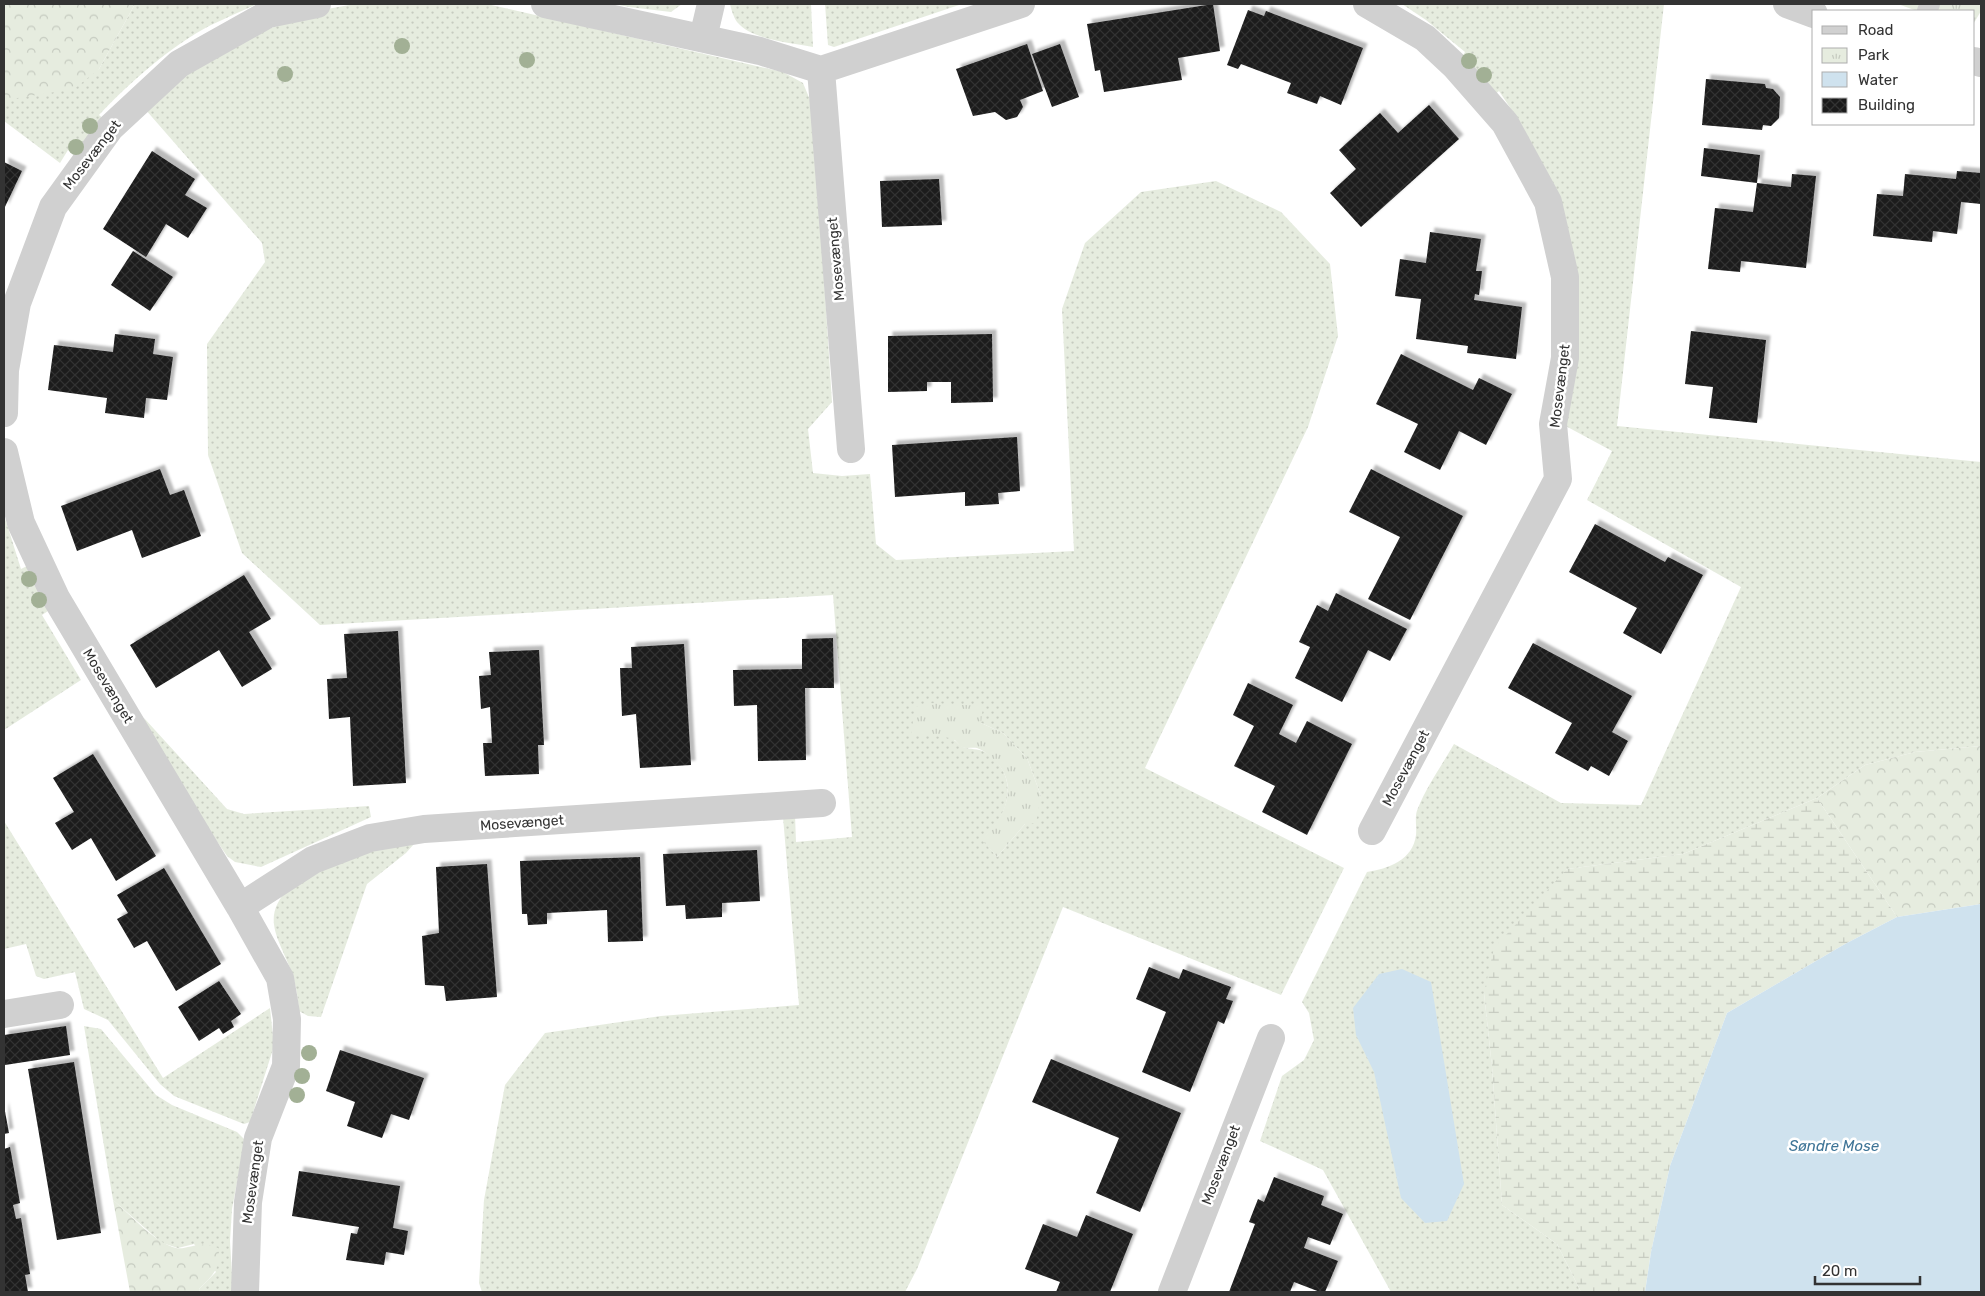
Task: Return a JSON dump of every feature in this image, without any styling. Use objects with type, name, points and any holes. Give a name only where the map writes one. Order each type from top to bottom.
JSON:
[{"type":"street","name":"Mosevænget","points":[[4,413],[5,370],[17,303],[53,208],[110,128],[180,64],[268,14],[317,4]]},
{"type":"street","points":[[545,4],[760,51],[821,70],[1021,4]]},
{"type":"street","points":[[703,38],[711,4]]},
{"type":"street","name":"Mosevænget","points":[[1366,4],[1425,38],[1455,66],[1505,123],[1548,202],[1565,277],[1565,358],[1553,424],[1558,479],[1372,832]]},
{"type":"street","points":[[1787,4],[1812,13]]},
{"type":"street","name":"Mosevænget","points":[[821,70],[851,449]]},
{"type":"street","name":"Mosevænget","points":[[4,452],[21,523],[56,598],[280,978],[287,1019],[286,1066],[258,1138],[249,1193],[244,1292]]},
{"type":"street","name":"Mosevænget","points":[[240,908],[313,860],[370,838],[424,829],[822,803]]},
{"type":"street","points":[[4,1014],[60,1004]]},
{"type":"street","name":"Mosevænget","points":[[1172,1292],[1271,1038]]},
{"type":"green space","points":[[4,4],[135,4],[99,69],[74,89],[5,100]]},
{"type":"green space","points":[[135,4],[257,4],[196,33],[166,54],[124,90],[99,115],[106,121],[77,157],[68,150],[60,163],[4,121],[4,100],[99,69]]},
{"type":"green space","points":[[355,4],[487,4],[783,72],[803,83],[813,107],[832,402],[808,429],[813,473],[842,476],[870,474],[876,544],[896,560],[1074,551],[1062,309],[1085,243],[1141,192],[1216,181],[1281,212],[1330,264],[1338,336],[1308,427],[1145,768],[1344,868],[1281,995],[1063,907],[917,1269],[905,1292],[482,1292],[479,1283],[484,1200],[505,1085],[545,1033],[661,1016],[799,1005],[783,817],[795,815],[796,842],[852,837],[833,595],[320,625],[242,553],[208,455],[207,344],[265,262],[262,243],[145,109],[179,79],[266,30],[316,11]],"holes":[[[981,723],[1003,733],[1027,758],[1041,796],[1025,824],[997,857],[982,839],[992,830],[1005,807],[1008,796],[1004,772],[996,761],[985,752],[963,747],[954,740]]]},
{"type":"green space","points":[[614,4],[682,4],[671,12]]},
{"type":"green space","points":[[730,4],[811,4],[813,47],[772,40],[752,33],[737,22]]},
{"type":"green space","points":[[825,4],[962,4],[834,47],[828,45]]},
{"type":"green space","points":[[1402,4],[1664,4],[1617,426],[1981,462],[1981,746],[1915,752],[1865,765],[1817,798],[1683,854],[1567,869],[1484,993],[1492,1067],[1502,1205],[1557,1244],[1581,1292],[1391,1292],[1323,1170],[1260,1141],[1282,1076],[1304,1060],[1314,1040],[1309,1013],[1302,1002],[1367,872],[1391,866],[1405,857],[1410,851],[1416,835],[1418,808],[1454,744],[1561,803],[1641,805],[1741,587],[1587,500],[1612,451],[1562,424],[1543,167],[1521,124],[1499,91],[1492,97],[1461,59],[1465,52],[1426,20]]},
{"type":"green space","points":[[1898,4],[1981,4],[1981,11],[1975,21],[1975,10],[1914,10]]},
{"type":"green space","points":[[4,515],[21,569],[29,565],[51,609],[42,615],[81,680],[4,730]]},
{"type":"green space","points":[[929,703],[983,706],[981,723],[1003,733],[1027,758],[1041,796],[1036,823],[1025,824],[997,857],[981,839],[990,831],[1003,812],[1008,790],[1002,769],[993,759],[979,749],[962,747],[954,740],[948,738],[911,735],[915,707]]},
{"type":"green space","points":[[144,718],[227,809],[244,814],[369,806],[371,817],[261,867],[235,862],[227,856],[203,821],[146,728]]},
{"type":"green space","points":[[1981,746],[1981,904],[1897,917],[1817,798],[1865,765],[1915,752]]},
{"type":"green space","points":[[1817,798],[1897,917],[1845,944],[1727,1013],[1670,1166],[1651,1252],[1645,1292],[1581,1292],[1557,1244],[1502,1205],[1492,1067],[1484,993],[1494,948],[1567,869],[1683,854]]},
{"type":"green space","points":[[4,821],[163,1078],[270,1008],[274,1046],[250,1122],[244,1124],[174,1096],[160,1084],[108,1020],[84,1009],[75,972],[44,979],[36,976],[26,944],[4,949]]},
{"type":"green space","points":[[414,844],[406,853],[367,884],[321,1017],[308,1016],[299,1011],[294,980],[275,930],[276,908],[282,897],[293,884],[371,848]]},
{"type":"green space","points":[[84,1026],[101,1029],[156,1095],[172,1105],[237,1132],[245,1140],[232,1209],[230,1241],[233,1292],[200,1292],[199,1289],[216,1272],[194,1244],[178,1248],[162,1243],[113,1200]]},
{"type":"green space","points":[[113,1200],[151,1234],[168,1245],[181,1248],[206,1244],[218,1248],[219,1261],[215,1271],[199,1289],[200,1292],[130,1292]]},
{"type":"water","name":"Søndre Mose","points":[[1981,904],[1981,1292],[1645,1292],[1651,1252],[1670,1166],[1727,1013],[1845,944],[1897,917]]},
{"type":"water","points":[[1402,969],[1431,982],[1464,1184],[1447,1221],[1425,1223],[1401,1198],[1374,1072],[1356,1035],[1353,1008],[1379,974]]},
{"type":"building","points":[[1213,4],[1220,51],[1178,58],[1182,80],[1104,92],[1100,70],[1095,71],[1087,24]]},
{"type":"building","points":[[1248,10],[1264,16],[1266,11],[1363,48],[1341,105],[1320,96],[1317,104],[1287,93],[1291,83],[1241,64],[1238,69],[1227,65]]},
{"type":"building","points":[[1027,44],[1043,91],[1020,100],[1023,107],[1017,117],[1006,120],[995,112],[973,116],[956,69]]},
{"type":"building","points":[[1060,44],[1079,97],[1052,107],[1032,54]]},
{"type":"building","points":[[1706,79],[1765,84],[1766,88],[1773,89],[1780,97],[1779,118],[1771,126],[1763,125],[1762,130],[1702,125]]},
{"type":"building","points":[[1429,105],[1459,139],[1361,227],[1330,193],[1356,169],[1339,150],[1380,113],[1398,133]]},
{"type":"building","points":[[1704,148],[1760,155],[1757,183],[1701,176]]},
{"type":"building","points":[[152,151],[195,179],[185,195],[207,208],[188,238],[166,224],[146,257],[103,229]]},
{"type":"building","points":[[4,162],[22,171],[4,209]]},
{"type":"building","points":[[1957,171],[1981,173],[1981,204],[1961,202],[1957,234],[1933,231],[1932,242],[1873,236],[1877,194],[1903,196],[1905,174],[1956,179]]},
{"type":"building","points":[[1792,174],[1816,176],[1806,268],[1741,261],[1740,272],[1708,269],[1715,208],[1753,212],[1757,183],[1791,187]]},
{"type":"building","points":[[939,179],[942,225],[882,227],[880,181]]},
{"type":"building","points":[[1430,232],[1481,239],[1476,271],[1482,271],[1479,295],[1475,294],[1474,300],[1522,307],[1516,359],[1467,353],[1468,346],[1416,339],[1421,299],[1395,296],[1400,259],[1426,263]]},
{"type":"building","points":[[133,251],[173,277],[150,311],[111,285]]},
{"type":"building","points":[[1691,331],[1766,340],[1757,423],[1709,418],[1713,387],[1685,384]]},
{"type":"building","points":[[115,334],[155,339],[153,354],[173,357],[167,400],[146,398],[144,418],[105,413],[107,398],[48,390],[54,345],[113,352]]},
{"type":"building","points":[[992,334],[993,402],[951,403],[951,382],[927,382],[927,391],[888,392],[888,336]]},
{"type":"building","points":[[1401,354],[1473,390],[1479,378],[1512,394],[1486,445],[1459,431],[1440,470],[1404,452],[1418,424],[1376,404]]},
{"type":"building","points":[[1017,437],[1020,491],[998,493],[999,504],[965,506],[965,492],[895,497],[892,445]]},
{"type":"building","points":[[160,469],[170,495],[184,490],[201,536],[142,558],[132,530],[77,551],[61,506]]},
{"type":"building","points":[[1371,469],[1463,516],[1410,620],[1368,599],[1400,537],[1349,512]]},
{"type":"building","points":[[1595,524],[1665,562],[1668,557],[1703,575],[1661,654],[1623,633],[1637,608],[1569,572]]},
{"type":"building","points":[[244,575],[271,619],[249,632],[272,669],[242,687],[219,650],[156,688],[130,645]]},
{"type":"building","points":[[1336,593],[1407,629],[1390,661],[1368,650],[1342,702],[1295,678],[1310,647],[1299,642],[1317,605],[1328,611]]},
{"type":"building","points":[[398,631],[406,783],[353,786],[350,717],[329,719],[327,679],[347,678],[344,634]]},
{"type":"building","points":[[833,638],[834,688],[805,688],[806,760],[758,761],[757,705],[734,706],[733,670],[802,669],[802,639]]},
{"type":"building","points":[[1533,643],[1632,696],[1612,732],[1628,741],[1609,776],[1591,766],[1588,771],[1555,753],[1572,723],[1508,688]]},
{"type":"building","points":[[684,644],[691,765],[640,768],[636,714],[622,716],[620,668],[632,668],[631,647]]},
{"type":"building","points":[[539,650],[544,745],[538,745],[539,774],[485,776],[483,743],[492,743],[490,707],[481,709],[479,676],[491,675],[489,652]]},
{"type":"building","points":[[1248,683],[1293,705],[1279,734],[1296,743],[1307,721],[1352,744],[1307,835],[1262,812],[1275,786],[1234,766],[1254,726],[1233,715]]},
{"type":"building","points":[[93,754],[156,856],[116,881],[91,838],[72,850],[55,823],[74,812],[53,778]]},
{"type":"building","points":[[757,850],[760,901],[722,903],[722,917],[686,919],[685,905],[666,906],[663,854]]},
{"type":"building","points":[[640,857],[643,941],[608,942],[607,910],[547,913],[547,924],[528,925],[527,914],[522,914],[520,861]]},
{"type":"building","points":[[487,864],[497,997],[446,1001],[444,986],[425,985],[422,936],[439,933],[436,867]]},
{"type":"building","points":[[164,868],[221,964],[176,991],[147,941],[134,948],[117,919],[128,913],[117,895]]},
{"type":"building","points":[[1149,967],[1179,979],[1183,969],[1231,987],[1226,999],[1233,1001],[1224,1024],[1218,1021],[1190,1092],[1142,1072],[1166,1012],[1136,999]]},
{"type":"building","points":[[219,981],[241,1014],[231,1021],[234,1027],[223,1034],[219,1028],[199,1041],[178,1007]]},
{"type":"building","points":[[66,1026],[70,1055],[5,1065],[4,1035]]},
{"type":"building","points":[[340,1050],[424,1078],[409,1120],[391,1114],[382,1138],[347,1126],[355,1102],[326,1091]]},
{"type":"building","points":[[1051,1059],[1181,1113],[1140,1212],[1096,1193],[1119,1138],[1032,1102]]},
{"type":"building","points":[[74,1062],[101,1233],[57,1240],[28,1069]]},
{"type":"building","points":[[4,1106],[9,1133],[4,1134]]},
{"type":"building","points":[[10,1147],[20,1203],[13,1205],[16,1219],[21,1218],[30,1274],[25,1275],[28,1292],[4,1292],[4,1149]]},
{"type":"building","points":[[299,1171],[400,1186],[393,1228],[408,1231],[404,1255],[386,1252],[384,1265],[346,1260],[351,1233],[357,1234],[359,1227],[292,1216]]},
{"type":"building","points":[[1274,1177],[1324,1196],[1321,1205],[1343,1214],[1330,1245],[1308,1237],[1304,1248],[1338,1261],[1325,1292],[1320,1292],[1294,1282],[1290,1292],[1229,1292],[1255,1224],[1249,1222],[1258,1199],[1264,1202]]},
{"type":"building","points":[[1086,1215],[1133,1234],[1110,1292],[1056,1292],[1060,1282],[1025,1269],[1043,1224],[1077,1237]]}]
